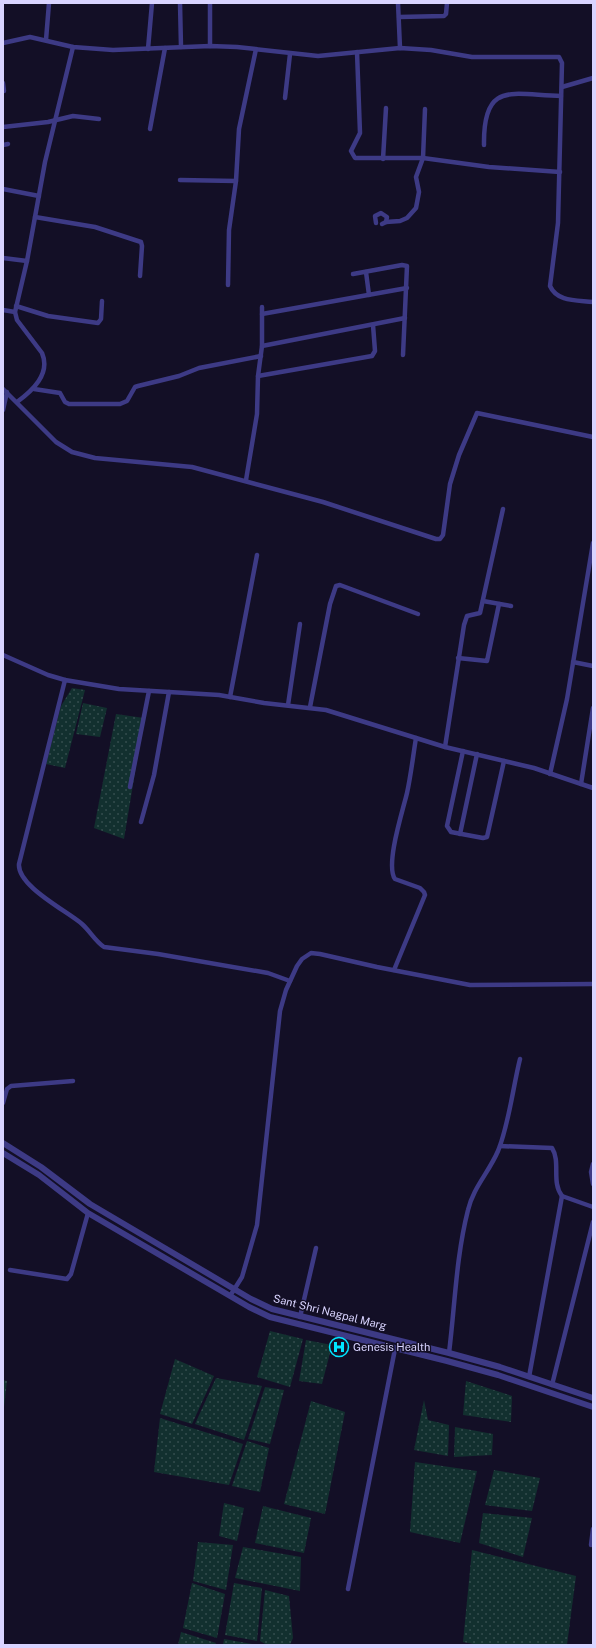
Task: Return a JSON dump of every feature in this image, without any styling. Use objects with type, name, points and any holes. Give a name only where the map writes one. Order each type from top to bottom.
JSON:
[{"type":"street","points":[[46,40],[49,3]]},
{"type":"street","points":[[148,49],[152,3]]},
{"type":"street","points":[[180,3],[181,47]]},
{"type":"street","points":[[210,3],[210,46]]},
{"type":"street","points":[[398,3],[400,48]]},
{"type":"street","points":[[399,18],[444,16],[446,14],[447,3]]},
{"type":"street","points":[[3,43],[30,37],[73,47],[113,50],[210,46],[326,56],[400,48],[431,50],[472,57],[559,57],[562,63],[560,172],[557,234],[550,286],[553,293],[560,297],[593,302]]},
{"type":"street","points":[[17,402],[34,389],[42,376],[44,358],[17,320],[15,312],[27,261],[55,121],[73,47]]},
{"type":"street","points":[[150,129],[166,48]]},
{"type":"street","points":[[228,285],[229,230],[236,181],[239,129],[256,49]]},
{"type":"street","points":[[357,52],[360,133],[351,154],[355,158],[423,158],[489,166],[560,172]]},
{"type":"street","points":[[285,98],[290,54]]},
{"type":"street","points":[[562,87],[593,78]]},
{"type":"street","points":[[3,83],[4,91]]},
{"type":"street","points":[[484,145],[485,121],[492,102],[497,98],[507,95],[561,96]]},
{"type":"street","points":[[383,159],[386,108]]},
{"type":"street","points":[[376,223],[375,216],[381,213],[387,217],[384,223],[400,221],[411,216],[416,208],[419,192],[416,177],[423,158],[425,109]]},
{"type":"street","points":[[3,127],[55,121],[73,116],[100,119]]},
{"type":"street","points":[[180,180],[236,181]]},
{"type":"street","points":[[3,189],[39,196]]},
{"type":"street","points":[[35,217],[95,227],[141,242],[140,276]]},
{"type":"street","points":[[3,258],[27,261]]},
{"type":"street","points":[[354,274],[406,265],[407,288],[403,355]]},
{"type":"street","points":[[366,272],[369,295]]},
{"type":"street","points":[[262,314],[407,288]]},
{"type":"street","points":[[16,306],[48,316],[98,323],[101,319],[102,301]]},
{"type":"street","points":[[246,480],[257,421],[258,376],[262,346],[262,307]]},
{"type":"street","points":[[3,310],[15,312]]},
{"type":"street","points":[[262,346],[405,318]]},
{"type":"street","points":[[258,376],[372,356],[375,351],[373,325]]},
{"type":"street","points":[[34,389],[60,393],[65,402],[69,404],[120,404],[128,401],[135,387],[179,376],[199,368],[261,356]]},
{"type":"street","points":[[5,390],[56,442],[80,454],[95,458],[185,466],[246,480],[324,502],[439,539],[443,535],[448,494],[454,468],[477,413],[593,437]]},
{"type":"street","points":[[3,410],[5,390]]},
{"type":"street","points":[[445,747],[458,658],[466,618],[469,615],[480,613],[503,508]]},
{"type":"street","points":[[550,774],[573,662],[593,543]]},
{"type":"street","points":[[230,697],[257,555]]},
{"type":"street","points":[[310,707],[330,604],[336,586],[340,585],[418,614]]},
{"type":"street","points":[[482,601],[511,606]]},
{"type":"street","points":[[458,658],[487,661],[499,604]]},
{"type":"street","points":[[288,705],[300,624]]},
{"type":"street","points":[[3,655],[48,675],[65,680],[119,689],[230,697],[310,707],[335,712],[445,747],[534,768],[593,788]]},
{"type":"street","points":[[573,662],[593,666]]},
{"type":"street","points":[[65,680],[19,864],[19,870],[22,875],[37,892],[84,926],[98,944],[104,947],[158,954],[261,972],[290,981]]},
{"type":"street","points":[[130,787],[149,691]]},
{"type":"street","points":[[141,822],[154,775],[163,733],[169,692]]},
{"type":"street","points":[[581,784],[593,708]]},
{"type":"street","points":[[394,970],[425,895],[420,888],[394,879],[392,872],[396,831],[407,792],[416,738]]},
{"type":"street","points":[[463,751],[447,826],[451,832],[483,838],[487,837],[504,761]]},
{"type":"street","points":[[460,834],[477,754]]},
{"type":"street","points":[[230,1296],[246,1267],[257,1225],[280,1011],[290,981],[302,959],[310,953],[320,954],[394,970],[482,986],[593,984]]},
{"type":"street","points":[[449,1352],[460,1255],[468,1209],[473,1193],[500,1146],[520,1059]]},
{"type":"street","points":[[3,1103],[7,1089],[11,1086],[73,1081]]},
{"type":"street","name":"Sant Shri Nagpal Marg","points":[[3,1143],[41,1167],[90,1204],[272,1309],[449,1352],[593,1398]]},
{"type":"street","points":[[500,1146],[552,1148],[555,1156],[556,1183],[562,1196],[529,1377]]},
{"type":"street","name":"Sant Shri Nagpal Marg","points":[[4,1155],[39,1175],[88,1213],[230,1296],[270,1317],[498,1375],[593,1407]]},
{"type":"street","points":[[593,1164],[591,1172],[593,1184]]},
{"type":"street","points":[[562,1196],[593,1207]]},
{"type":"street","points":[[10,1270],[67,1279],[71,1274],[88,1213]]},
{"type":"street","points":[[552,1385],[593,1222]]},
{"type":"street","points":[[300,1316],[316,1248]]},
{"type":"street","points":[[388,1347],[390,1338]]},
{"type":"street","points":[[348,1589],[395,1349]]},
{"type":"street","points":[[591,1545],[593,1529]]},
{"type":"green space","points":[[72,688],[85,690],[65,768],[46,764],[61,706]]},
{"type":"green space","points":[[83,703],[107,708],[100,737],[76,734]]},
{"type":"green space","points":[[116,714],[144,718],[124,839],[94,828]]},
{"type":"green space","points":[[270,1331],[303,1339],[290,1387],[257,1377]]},
{"type":"green space","points":[[306,1340],[332,1345],[322,1384],[299,1381]]},
{"type":"green space","points":[[175,1359],[214,1376],[192,1424],[160,1414]]},
{"type":"green space","points":[[216,1378],[262,1386],[244,1440],[195,1424]]},
{"type":"green space","points":[[3,1380],[7,1381],[3,1416]]},
{"type":"green space","points":[[466,1381],[512,1396],[511,1422],[463,1415]]},
{"type":"green space","points":[[265,1387],[284,1390],[270,1444],[248,1439]]},
{"type":"green space","points":[[424,1400],[428,1420],[449,1425],[448,1456],[414,1450]]},
{"type":"green space","points":[[311,1401],[345,1412],[325,1514],[284,1504]]},
{"type":"green space","points":[[160,1418],[243,1444],[229,1485],[154,1472]]},
{"type":"green space","points":[[455,1427],[493,1434],[492,1455],[454,1457]]},
{"type":"green space","points":[[247,1441],[269,1448],[260,1492],[232,1486]]},
{"type":"green space","points":[[415,1462],[477,1471],[460,1543],[410,1532]]},
{"type":"green space","points":[[494,1470],[540,1478],[532,1511],[485,1505]]},
{"type":"green space","points":[[224,1503],[244,1508],[237,1541],[219,1536]]},
{"type":"green space","points":[[263,1506],[311,1518],[304,1553],[255,1543]]},
{"type":"green space","points":[[483,1513],[532,1518],[523,1557],[479,1543]]},
{"type":"green space","points":[[198,1542],[233,1545],[226,1590],[193,1581]]},
{"type":"green space","points":[[243,1547],[301,1557],[300,1591],[235,1578]]},
{"type":"green space","points":[[472,1550],[576,1576],[567,1645],[478,1645],[463,1642]]},
{"type":"green space","points":[[192,1583],[225,1594],[217,1638],[183,1628]]},
{"type":"green space","points":[[234,1583],[262,1588],[257,1641],[225,1635]]},
{"type":"green space","points":[[265,1590],[289,1596],[293,1638],[290,1645],[267,1645],[260,1641]]},
{"type":"green space","points":[[181,1632],[216,1643],[215,1645],[178,1645]]},
{"type":"green space","points":[[224,1639],[252,1644],[252,1645],[223,1645]]},
{"type":"place","name":"Genesis Health","points":[[339,1347]]}]
